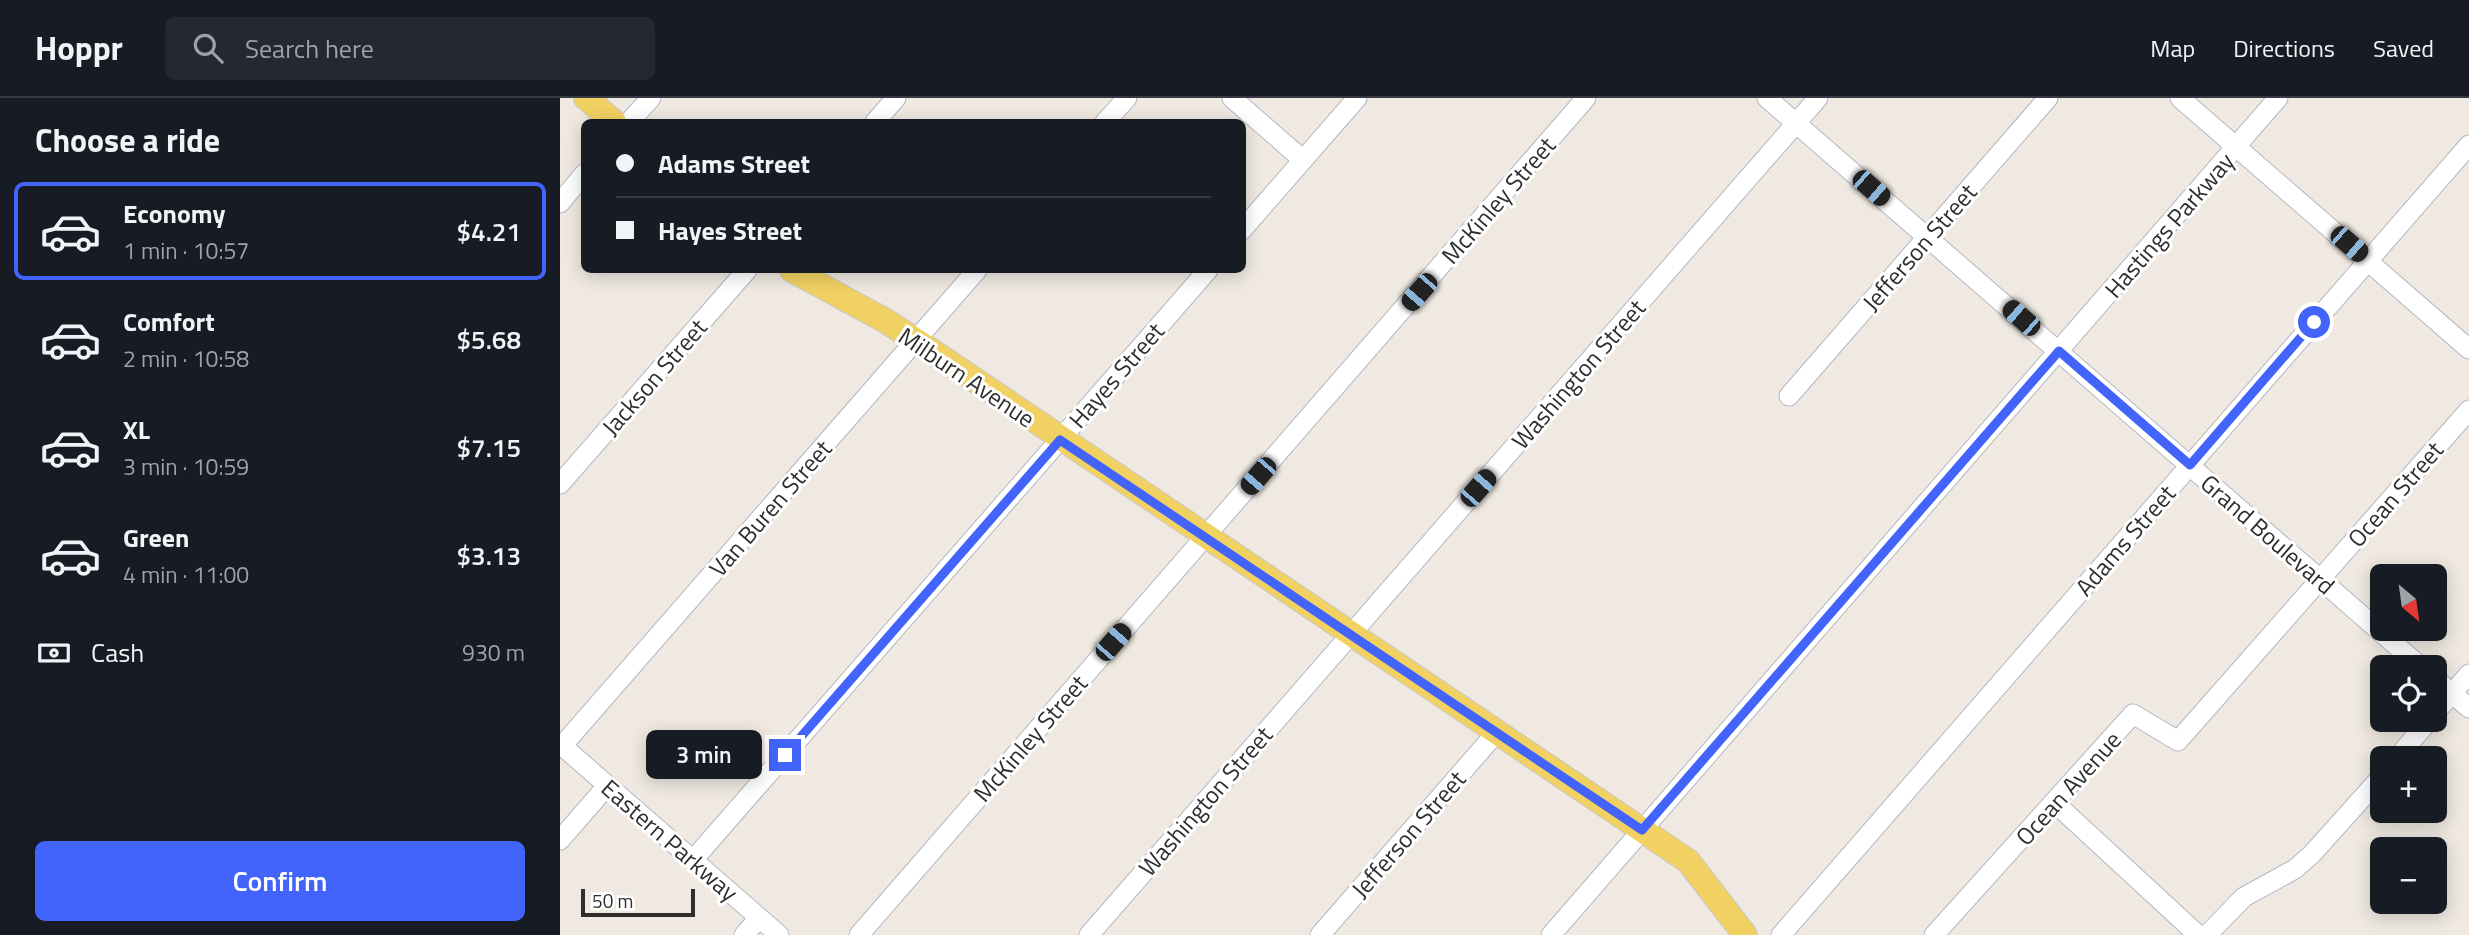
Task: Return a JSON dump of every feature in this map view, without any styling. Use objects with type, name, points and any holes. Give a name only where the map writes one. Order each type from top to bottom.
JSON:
[{"type":"main road","points":[[586,98],[610,119]]},
{"type":"main road","name":"Milburn Avenue","points":[[798,273],[886,321],[1204,538],[1688,861],[1745,935]]},
{"type":"street","points":[[632,119],[651,98]]},
{"type":"street","points":[[878,119],[896,98]]},
{"type":"street","points":[[1108,119],[1126,98]]},
{"type":"street","points":[[1232,98],[1303,160]]},
{"type":"street","points":[[1246,225],[1357,98]]},
{"type":"street","name":"McKinley Street","points":[[859,935],[1586,98]]},
{"type":"street","name":"Grand Boulevard","points":[[1767,98],[2407,655]]},
{"type":"street","name":"Washington Street","points":[[1089,935],[1818,98]]},
{"type":"street","name":"Jefferson Street","points":[[1789,396],[2048,98]]},
{"type":"street","points":[[2180,98],[2469,349]]},
{"type":"street","name":"Hastings Parkway","points":[[1550,935],[2278,98]]},
{"type":"street","name":"Adams Street","points":[[1781,935],[2469,145]]},
{"type":"street","points":[[560,203],[581,178]]},
{"type":"street","name":"Jackson Street","points":[[560,484],[744,273]]},
{"type":"street","name":"Van Buren Street","points":[[561,745],[974,273]]},
{"type":"street","name":"Hayes Street","points":[[693,860],[1205,273]]},
{"type":"street","name":"Ocean Street","points":[[2321,579],[2469,410]]},
{"type":"street","name":"Ocean Avenue","points":[[1934,935],[2133,714],[2178,741],[2321,579]]},
{"type":"street","points":[[2447,700],[2469,674]]},
{"type":"street","points":[[2447,690],[2469,708]]},
{"type":"street","points":[[2407,746],[2419,732]]},
{"type":"street","name":"Jefferson Street","points":[[1320,935],[1496,733]]},
{"type":"street","name":"Eastern Parkway","points":[[561,745],[779,935]]},
{"type":"street","points":[[560,840],[607,786]]},
{"type":"street","points":[[2207,935],[2244,897],[2295,869],[2312,854],[2370,789]]},
{"type":"street","points":[[2055,803],[2198,935]]},
{"type":"street","points":[[744,935],[759,918]]},
{"type":"route","points":[[785,755],[1060,440],[1642,830],[2059,351],[2190,465],[2314,322]]}]
